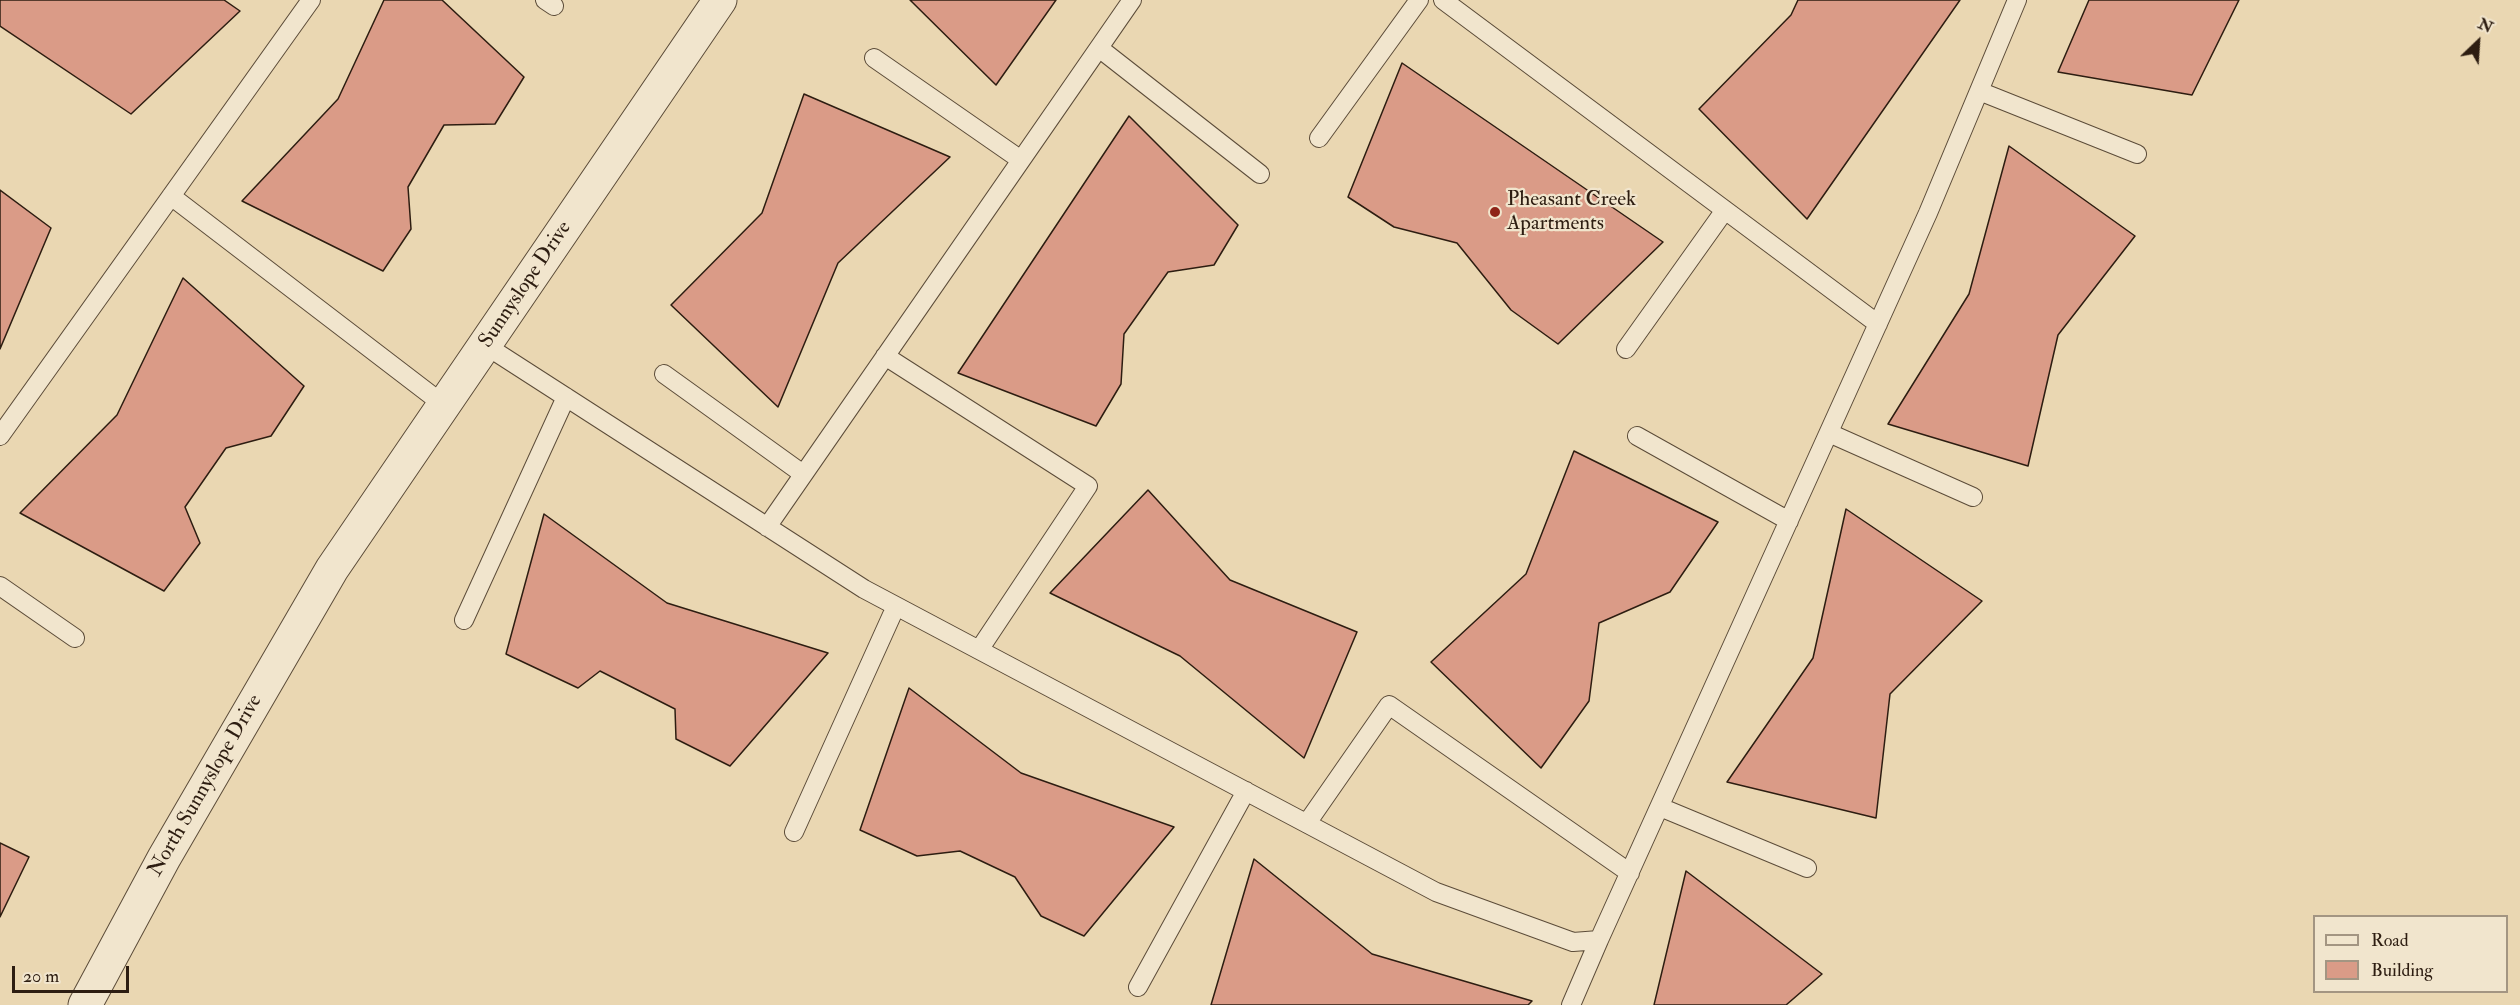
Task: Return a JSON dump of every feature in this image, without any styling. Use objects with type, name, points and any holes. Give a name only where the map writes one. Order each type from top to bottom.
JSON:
[{"type":"street","name":"Sunnyslope Drive","points":[[332,570],[720,0]]},
{"type":"street","name":"North Sunnyslope Drive","points":[[85,1005],[181,827],[332,570]]},
{"type":"lane","points":[[0,436],[311,0]]},
{"type":"lane","points":[[767,527],[1132,0]]},
{"type":"lane","points":[[1319,138],[1419,0]]},
{"type":"lane","points":[[1443,0],[1878,324]]},
{"type":"lane","points":[[1571,1005],[1928,213],[2017,0]]},
{"type":"lane","points":[[1099,48],[1260,174]]},
{"type":"lane","points":[[874,58],[1021,160]]},
{"type":"lane","points":[[1979,91],[2137,154]]},
{"type":"lane","points":[[171,196],[444,405]]},
{"type":"lane","points":[[1626,349],[1725,210]]},
{"type":"lane","points":[[485,345],[864,589],[1436,892],[1573,942],[1599,940]]},
{"type":"lane","points":[[885,356],[1088,486],[979,650]]},
{"type":"lane","points":[[663,374],[803,474]]},
{"type":"lane","points":[[464,620],[566,397]]},
{"type":"lane","points":[[1829,433],[1973,497]]},
{"type":"lane","points":[[1637,436],[1789,521]]},
{"type":"lane","points":[[0,586],[75,638]]},
{"type":"lane","points":[[794,832],[896,606]]},
{"type":"lane","points":[[1307,823],[1389,705],[1630,873]]},
{"type":"lane","points":[[1138,987],[1246,791]]},
{"type":"lane","points":[[1660,807],[1807,868]]},
{"type":"building","points":[[0,0],[224,0],[240,11],[131,114],[0,26]]},
{"type":"building","points":[[384,0],[442,0],[524,77],[495,124],[444,125],[408,187],[411,229],[383,271],[242,201],[338,99]]},
{"type":"building","points":[[910,0],[1056,0],[996,85]]},
{"type":"building","points":[[1798,0],[1960,0],[1807,219],[1699,109],[1791,15]]},
{"type":"building","points":[[2089,0],[2239,0],[2192,95],[2058,72]]},
{"type":"building","name":"Pheasant Creek Apartments","points":[[1402,63],[1663,242],[1558,344],[1511,310],[1457,243],[1394,227],[1348,197]]},
{"type":"building","points":[[804,94],[950,157],[838,263],[778,407],[671,305],[762,213]]},
{"type":"building","points":[[1129,116],[1238,225],[1214,265],[1168,272],[1124,334],[1121,384],[1096,426],[958,373]]},
{"type":"building","points":[[2009,146],[2135,236],[2058,335],[2028,466],[1888,424],[1969,294]]},
{"type":"building","points":[[0,190],[51,228],[0,349]]},
{"type":"building","points":[[183,278],[304,386],[271,436],[226,448],[185,507],[200,543],[164,591],[20,513],[117,415]]},
{"type":"building","points":[[1574,451],[1718,522],[1670,592],[1599,623],[1589,701],[1541,768],[1431,662],[1526,574]]},
{"type":"building","points":[[1148,490],[1230,580],[1357,632],[1304,758],[1180,656],[1050,593]]},
{"type":"building","points":[[1846,509],[1982,601],[1890,694],[1876,818],[1727,782],[1813,658]]},
{"type":"building","points":[[544,514],[667,603],[828,653],[730,766],[676,739],[675,709],[600,671],[578,688],[506,654]]},
{"type":"building","points":[[909,688],[1021,773],[1174,827],[1084,936],[1041,916],[1015,877],[960,851],[917,856],[860,830]]},
{"type":"building","points":[[0,843],[29,857],[0,917]]},
{"type":"building","points":[[1254,859],[1372,954],[1532,1001],[1528,1005],[1211,1005]]},
{"type":"building","points":[[1686,871],[1822,974],[1786,1005],[1654,1005]]},
{"type":"place","name":"Pheasant Creek Apartments","points":[[1495,212]]}]
